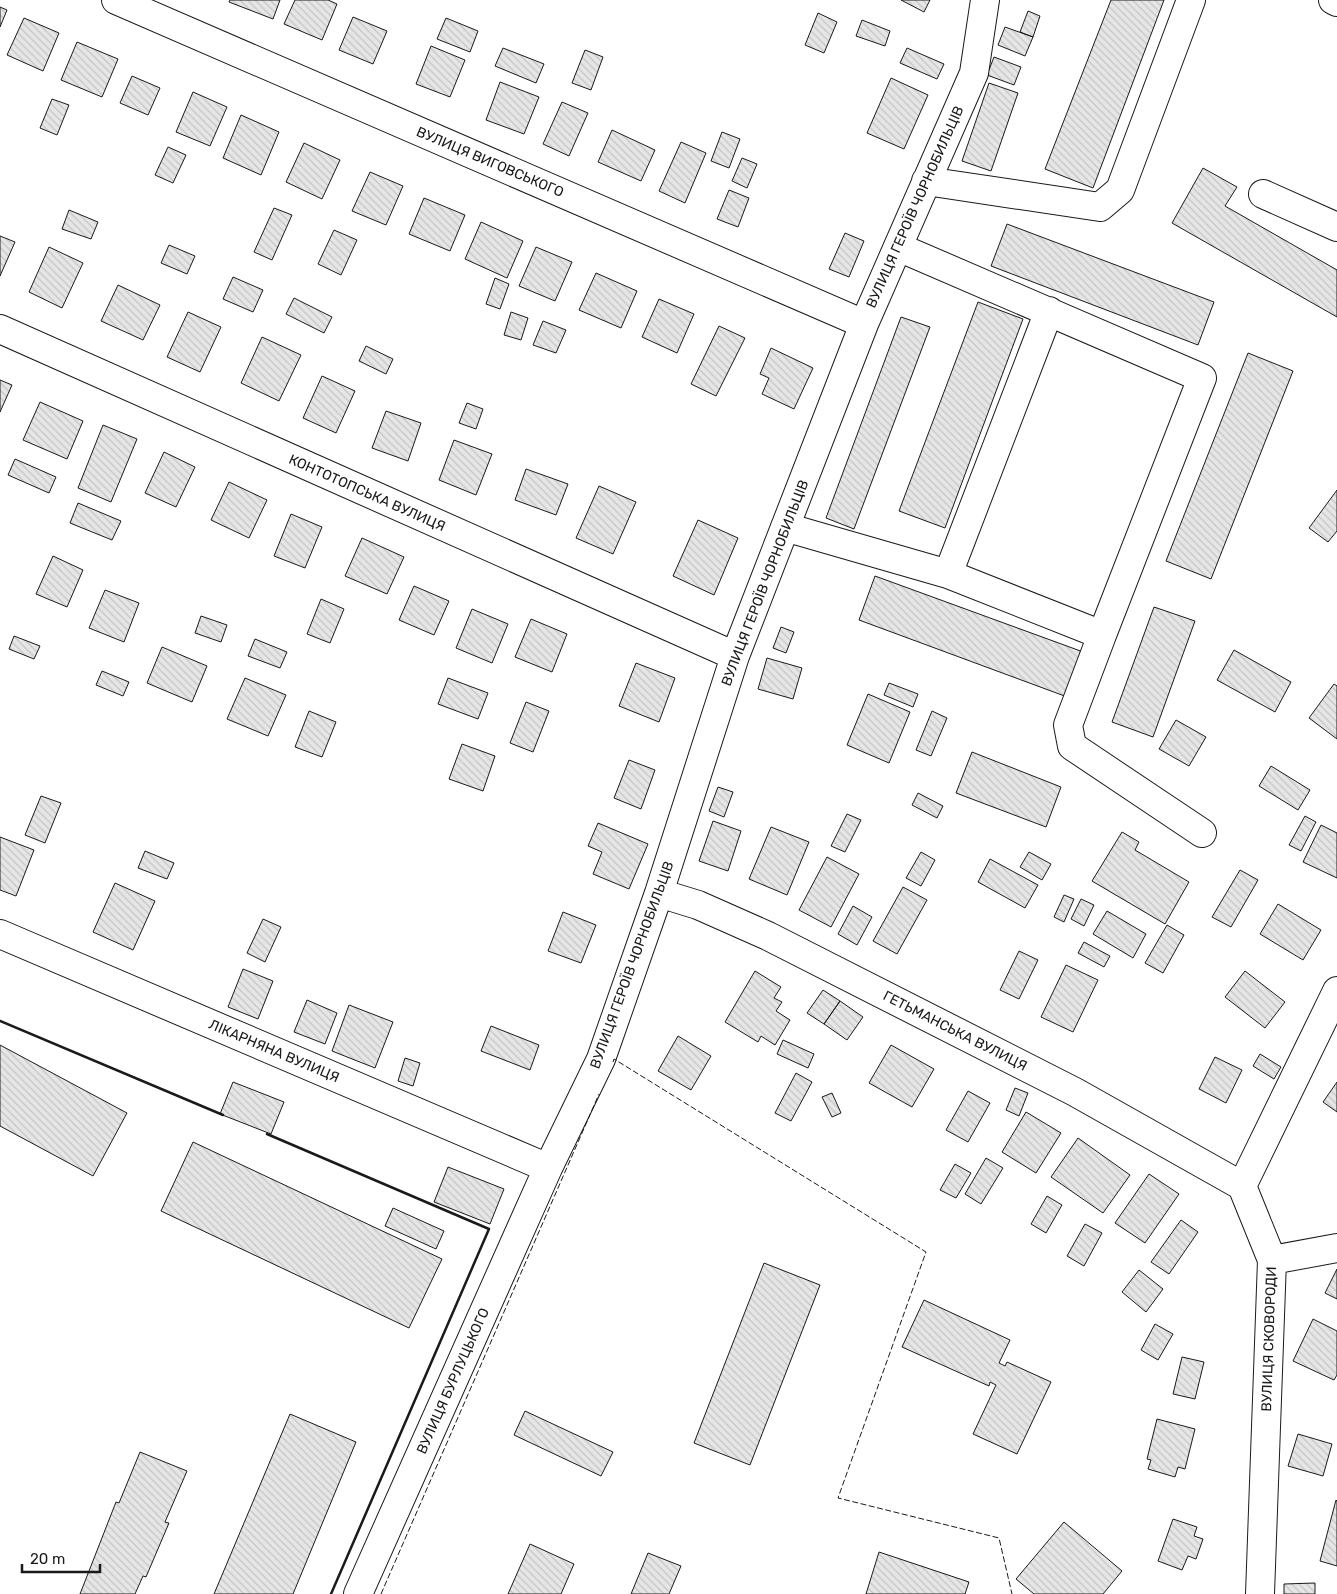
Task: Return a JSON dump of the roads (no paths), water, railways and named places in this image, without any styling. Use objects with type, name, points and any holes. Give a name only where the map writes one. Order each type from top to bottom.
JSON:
[{"type":"street","name":"ВУЛИЦЯ ВИГОВСЬКОГО","points":[[116,0],[864,324]]},
{"type":"street","name":"ВУЛИЦЯ ГЕРОЇВ ЧОРНОБИЛЬЦІВ","points":[[548,1168],[600,1059],[659,893],[735,656],[785,527],[864,324],[974,73],[985,0]]},
{"type":"street","points":[[926,181],[1100,207],[1120,190],[1191,0]]},
{"type":"street","points":[[1333,0],[1337,2]]},
{"type":"street","points":[[1264,194],[1337,227]]},
{"type":"street","points":[[898,247],[1202,378],[1068,725],[1072,746],[1202,833]]},
{"type":"street","points":[[948,574],[1048,311]]},
{"type":"street","name":"КОНТОТОПСЬКА ВУЛИЦЯ","points":[[0,329],[735,656]]},
{"type":"street","points":[[785,527],[948,574],[1102,635]]},
{"type":"street","name":"ГЕТЬМАНСЬКА ВУЛИЦЯ","points":[[659,893],[698,904],[768,936],[1075,1092],[1242,1186]]},
{"type":"street","name":"ЛІКАРНЯНА ВУЛИЦЯ","points":[[0,934],[548,1168]]},
{"type":"street","points":[[1242,1186],[1337,991]]},
{"type":"street","name":"ВУЛИЦЯ БУРЛУЦЬКОГО","points":[[358,1594],[548,1168]]},
{"type":"street","name":"ВУЛИЦЯ СКОВОРОДИ","points":[[1242,1186],[1272,1260],[1260,1594]]},
{"type":"street","points":[[1272,1260],[1337,1248]]}]
